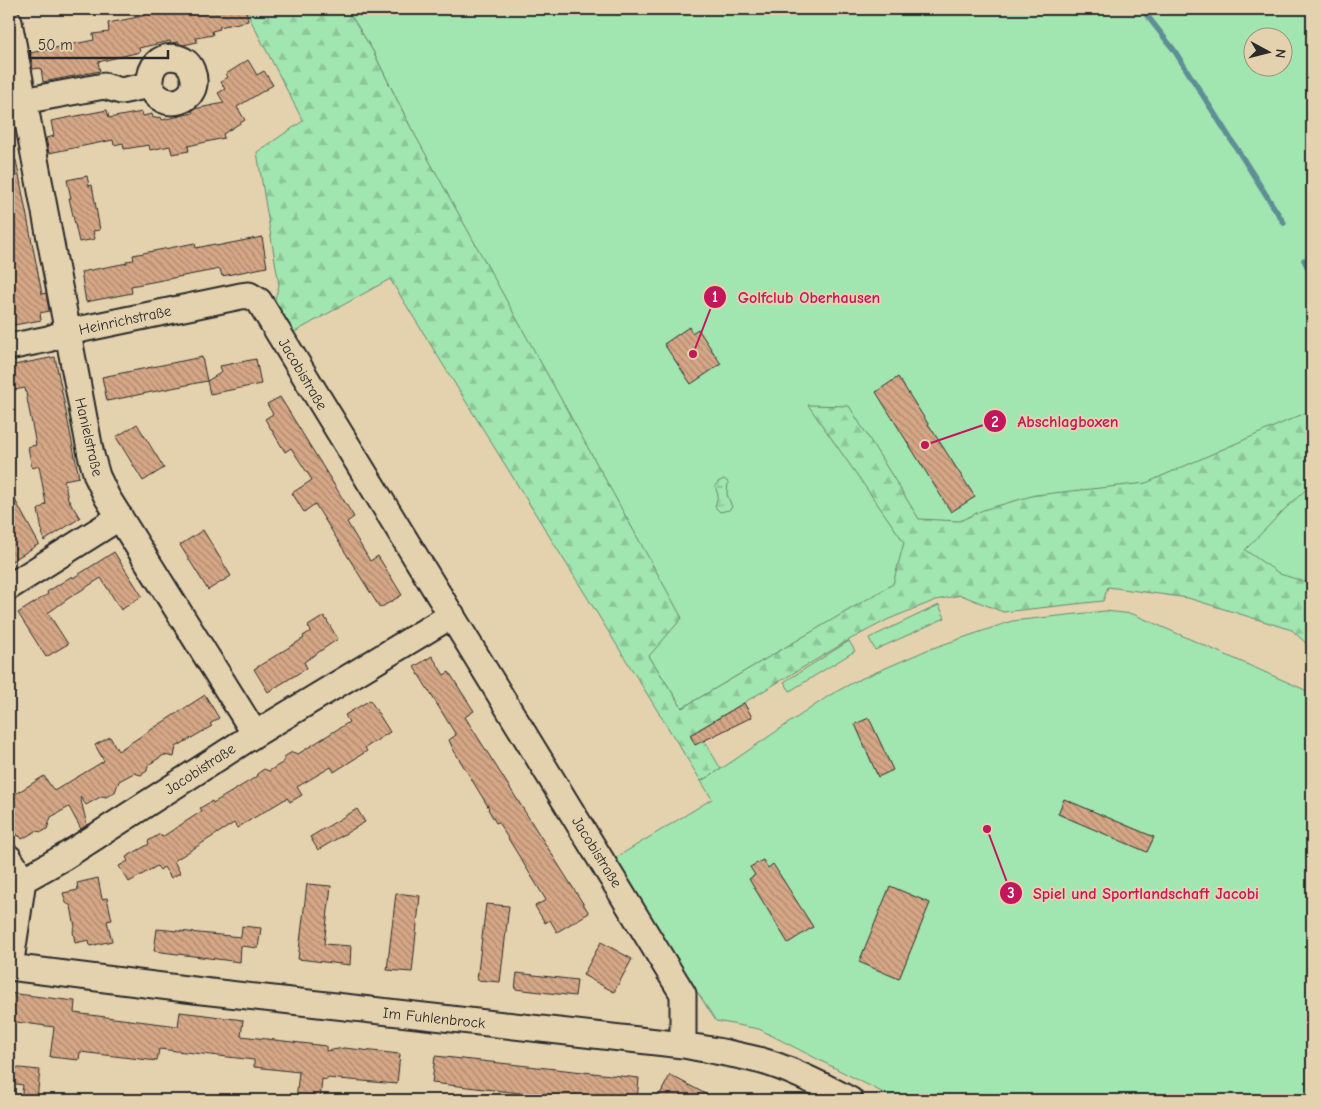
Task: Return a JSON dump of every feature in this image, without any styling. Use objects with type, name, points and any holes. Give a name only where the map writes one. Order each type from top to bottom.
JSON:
[{"type":"street","name":"Hanielstraße","points":[[9,22],[91,455],[97,476],[120,518],[255,734]]},
{"type":"street","points":[[23,101],[104,86],[121,91],[150,85]]},
{"type":"street","name":"Jacobistraße","points":[[241,296],[249,295],[259,301],[683,994],[683,1045]]},
{"type":"street","name":"Heinrichstraße","points":[[9,347],[48,339],[68,332],[241,296]]},
{"type":"street","points":[[9,587],[120,518]]},
{"type":"street","name":"Jacobistraße","points":[[23,880],[64,857],[255,734],[452,615]]},
{"type":"street","points":[[9,858],[23,880],[9,967]]},
{"type":"street","name":"Im Fuhlenbrock","points":[[9,967],[683,1045],[736,1054],[771,1064],[834,1091],[850,1100]]},
{"type":"green space","points":[[248,9],[347,9],[373,51],[409,124],[682,618],[649,656],[682,708],[893,584],[904,542],[808,405],[849,406],[919,519],[960,521],[983,510],[1035,495],[1146,483],[1312,410],[1312,484],[1245,550],[1280,574],[1312,584],[1312,649],[1292,630],[1188,598],[1108,587],[1103,601],[1003,612],[961,595],[936,600],[889,619],[849,640],[698,730],[721,769],[701,781],[390,279],[291,334],[274,302],[279,285],[257,152],[303,121],[250,19]]},
{"type":"green space","points":[[347,9],[1312,9],[1312,611],[1066,555],[893,585],[682,708],[649,656],[409,124],[373,51]]},
{"type":"green space","points":[[724,479],[728,482],[727,494],[732,507],[729,510],[720,512],[715,507],[718,495],[715,486]]},
{"type":"green space","points":[[939,605],[945,618],[875,650],[869,638]]},
{"type":"green space","points":[[1105,611],[1133,614],[1312,693],[1312,1100],[897,1100],[759,1029],[716,1021],[612,860],[712,799],[701,781],[830,695],[856,681],[927,650],[1012,621]]},
{"type":"green space","points":[[849,641],[855,651],[790,691],[784,682]]},
{"type":"building","points":[[142,9],[159,9],[160,14],[189,9],[246,9],[248,21],[219,27],[220,29],[212,31],[213,35],[196,38],[197,42],[184,45],[179,44],[179,42],[171,43],[170,41],[139,48],[140,52],[98,62],[100,71],[43,82],[41,68],[33,69],[30,53],[94,40],[93,34],[109,32],[108,23],[143,16]]},
{"type":"building","points":[[248,60],[257,75],[264,71],[273,85],[237,107],[245,120],[223,134],[224,138],[188,146],[189,151],[172,154],[170,146],[150,150],[149,145],[124,149],[123,143],[114,145],[113,140],[49,153],[46,138],[54,136],[51,121],[107,110],[109,118],[142,112],[143,116],[152,114],[153,118],[161,117],[162,120],[193,113],[194,109],[224,103],[218,93],[225,89],[221,82],[228,77],[226,74]]},
{"type":"building","points":[[9,160],[16,160],[42,294],[46,293],[49,311],[40,313],[41,320],[9,326]]},
{"type":"building","points":[[87,176],[89,186],[92,185],[100,230],[93,231],[95,239],[79,242],[67,180]]},
{"type":"building","points":[[262,237],[267,267],[222,276],[220,269],[131,286],[132,293],[86,302],[81,272],[127,263],[126,261],[134,260],[133,255],[195,243],[196,248]]},
{"type":"building","points":[[689,327],[692,333],[698,329],[721,364],[691,384],[664,344]]},
{"type":"building","points":[[55,357],[79,477],[64,480],[68,499],[80,518],[44,541],[38,510],[46,504],[39,466],[32,468],[28,447],[36,445],[25,388],[9,391],[9,366]]},
{"type":"building","points":[[202,357],[207,381],[107,401],[102,377]]},
{"type":"building","points":[[256,359],[261,384],[210,394],[207,381],[222,372],[220,366]]},
{"type":"building","points":[[898,377],[975,497],[951,512],[876,392]]},
{"type":"building","points":[[280,397],[354,517],[347,522],[370,561],[378,556],[402,595],[380,608],[315,504],[304,512],[292,493],[312,480],[291,448],[285,452],[265,419],[273,414],[267,404]]},
{"type":"building","points":[[137,424],[164,468],[143,481],[116,437]]},
{"type":"building","points":[[9,489],[39,544],[9,563]]},
{"type":"building","points":[[203,530],[231,576],[208,590],[180,545]]},
{"type":"building","points":[[114,552],[142,596],[121,610],[101,578],[69,598],[48,613],[68,644],[46,657],[18,613],[72,576],[73,578]]},
{"type":"building","points":[[324,616],[338,639],[304,662],[307,668],[268,692],[254,669],[304,638],[303,636],[311,631],[308,626]]},
{"type":"building","points":[[432,656],[444,675],[449,672],[474,711],[465,717],[589,913],[557,932],[550,920],[545,923],[535,906],[546,900],[498,822],[496,823],[453,749],[449,740],[456,735],[414,667]]},
{"type":"building","points":[[205,695],[219,718],[210,724],[212,726],[176,747],[174,757],[164,755],[148,765],[147,771],[141,775],[134,773],[119,781],[115,792],[106,797],[102,796],[86,805],[80,796],[87,825],[81,829],[69,807],[51,817],[47,829],[42,832],[36,831],[22,839],[18,836],[9,822],[9,798],[44,776],[54,791],[104,761],[95,745],[110,737],[118,751]]},
{"type":"building","points":[[370,700],[390,732],[365,748],[367,751],[334,772],[331,767],[297,787],[302,795],[290,802],[287,798],[237,828],[234,823],[174,861],[180,873],[171,878],[164,867],[160,870],[157,866],[129,882],[119,866],[128,861],[126,857],[149,844],[148,841],[160,834],[162,837],[202,811],[200,808],[212,801],[213,803],[256,777],[264,769],[269,771],[284,762],[284,757],[292,752],[298,754],[349,722],[345,715]]},
{"type":"building","points":[[744,703],[752,717],[695,745],[690,735]]},
{"type":"building","points":[[869,718],[893,770],[878,777],[855,724]]},
{"type":"building","points":[[1064,799],[1154,837],[1147,852],[1058,814]]},
{"type":"building","points":[[357,809],[365,822],[318,850],[310,837]]},
{"type":"building","points":[[763,860],[768,868],[773,864],[813,927],[788,943],[749,879],[755,875],[750,867]]},
{"type":"building","points":[[98,878],[102,899],[107,898],[112,920],[107,921],[112,941],[90,946],[89,940],[75,943],[73,931],[75,927],[71,906],[66,903],[63,893],[78,890],[77,883]]},
{"type":"building","points":[[307,884],[331,886],[324,944],[351,946],[350,965],[298,959]]},
{"type":"building","points":[[890,886],[930,903],[899,979],[859,962]]},
{"type":"building","points":[[396,893],[420,896],[412,972],[387,970]]},
{"type":"building","points":[[486,904],[509,906],[500,982],[477,980]]},
{"type":"building","points":[[242,926],[261,928],[258,948],[241,946],[240,962],[154,951],[157,929],[241,937]]},
{"type":"building","points":[[601,942],[632,959],[614,992],[583,975]]},
{"type":"building","points":[[517,973],[577,980],[575,996],[515,989]]},
{"type":"building","points":[[9,993],[75,1001],[74,1013],[178,1026],[180,1012],[205,1015],[243,1020],[241,1036],[326,1046],[326,1051],[344,1048],[400,1054],[397,1084],[327,1078],[327,1080],[322,1079],[320,1100],[296,1100],[299,1072],[254,1067],[254,1060],[159,1049],[157,1061],[80,1052],[79,1060],[50,1057],[54,1027],[9,1021]]},
{"type":"building","points":[[435,1056],[639,1078],[637,1100],[519,1100],[520,1093],[432,1083]]},
{"type":"building","points":[[9,1067],[40,1070],[37,1100],[21,1100],[23,1085],[9,1083]]},
{"type":"building","points":[[670,1075],[717,1100],[657,1100]]},
{"type":"waterway","points":[[1142,9],[1174,50],[1284,223]]},
{"type":"waterway","points":[[1304,260],[1312,276]]},
{"type":"place","name":"Golfclub Oberhausen","points":[[693,354]]},
{"type":"place","name":"Abschlagboxen","points":[[925,445]]},
{"type":"place","name":"Spiel und Sportlandschaft Jacobi","points":[[987,829]]}]
